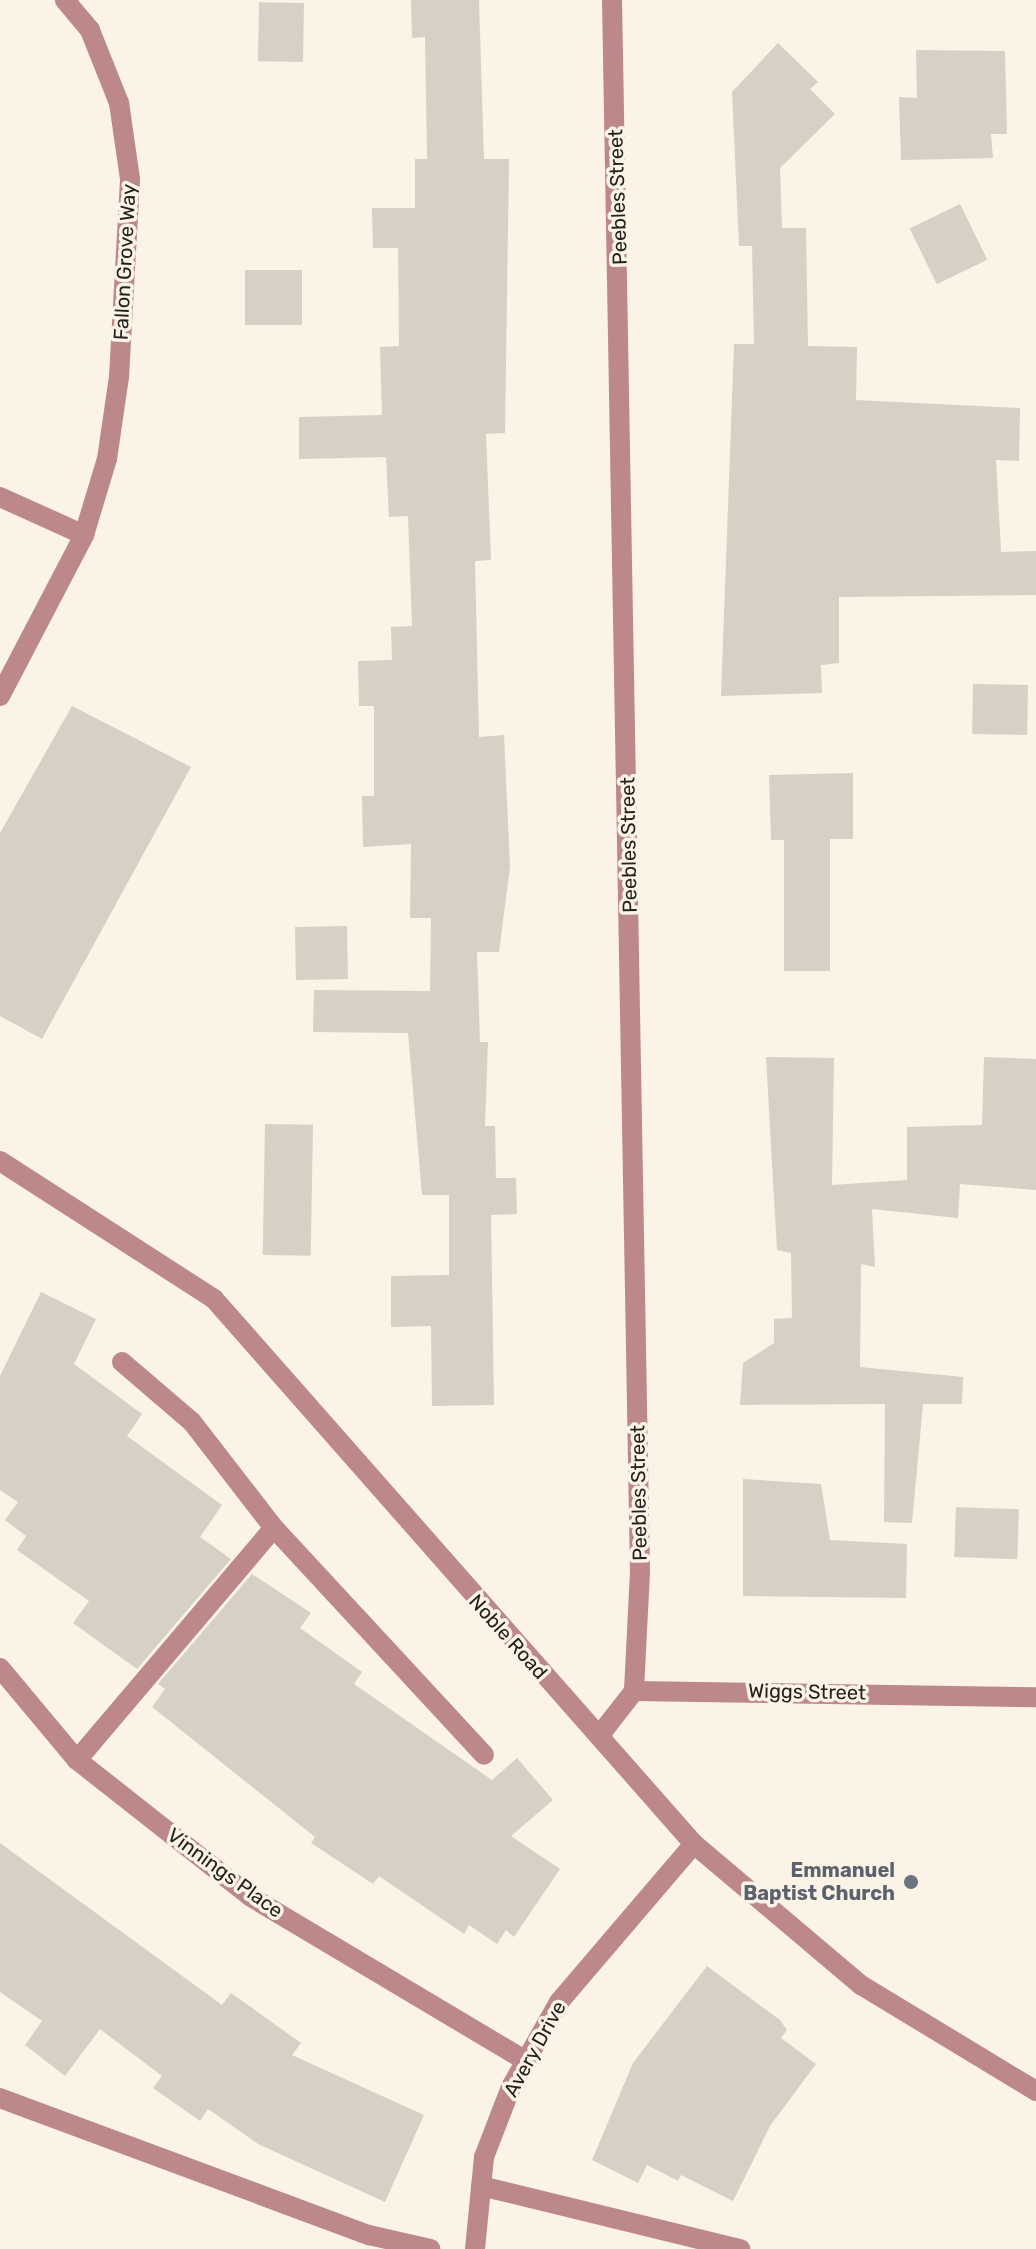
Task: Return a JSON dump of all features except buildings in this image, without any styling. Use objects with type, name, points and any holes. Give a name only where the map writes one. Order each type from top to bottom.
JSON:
[{"type":"street","name":"Fallon Grove Way","points":[[0,696],[84,535],[107,459],[119,377],[130,179],[119,103],[90,30],[65,0]]},
{"type":"street","name":"Peebles Street","points":[[612,0],[639,1509],[634,1691]]},
{"type":"street","points":[[0,497],[84,535]]},
{"type":"street","name":"Noble Road","points":[[0,1161],[214,1299],[694,1844],[861,1985],[1036,2091]]},
{"type":"street","points":[[122,1362],[192,1422],[274,1528],[484,1755]]},
{"type":"street","points":[[77,1760],[274,1528]]},
{"type":"street","name":"Vinnings Place","points":[[0,1668],[77,1760],[251,1897],[526,2061]]},
{"type":"street","points":[[599,1736],[634,1691]]},
{"type":"street","name":"Wiggs Street","points":[[634,1691],[1036,1697]]},
{"type":"street","name":"Avery Drive","points":[[475,2249],[484,2157],[526,2061],[559,2002],[694,1844]]},
{"type":"street","points":[[0,2098],[369,2235],[430,2249]]},
{"type":"street","points":[[481,2186],[740,2249]]},
{"type":"place","name":"Emmanuel Baptist Church","points":[[911,1882]]}]
